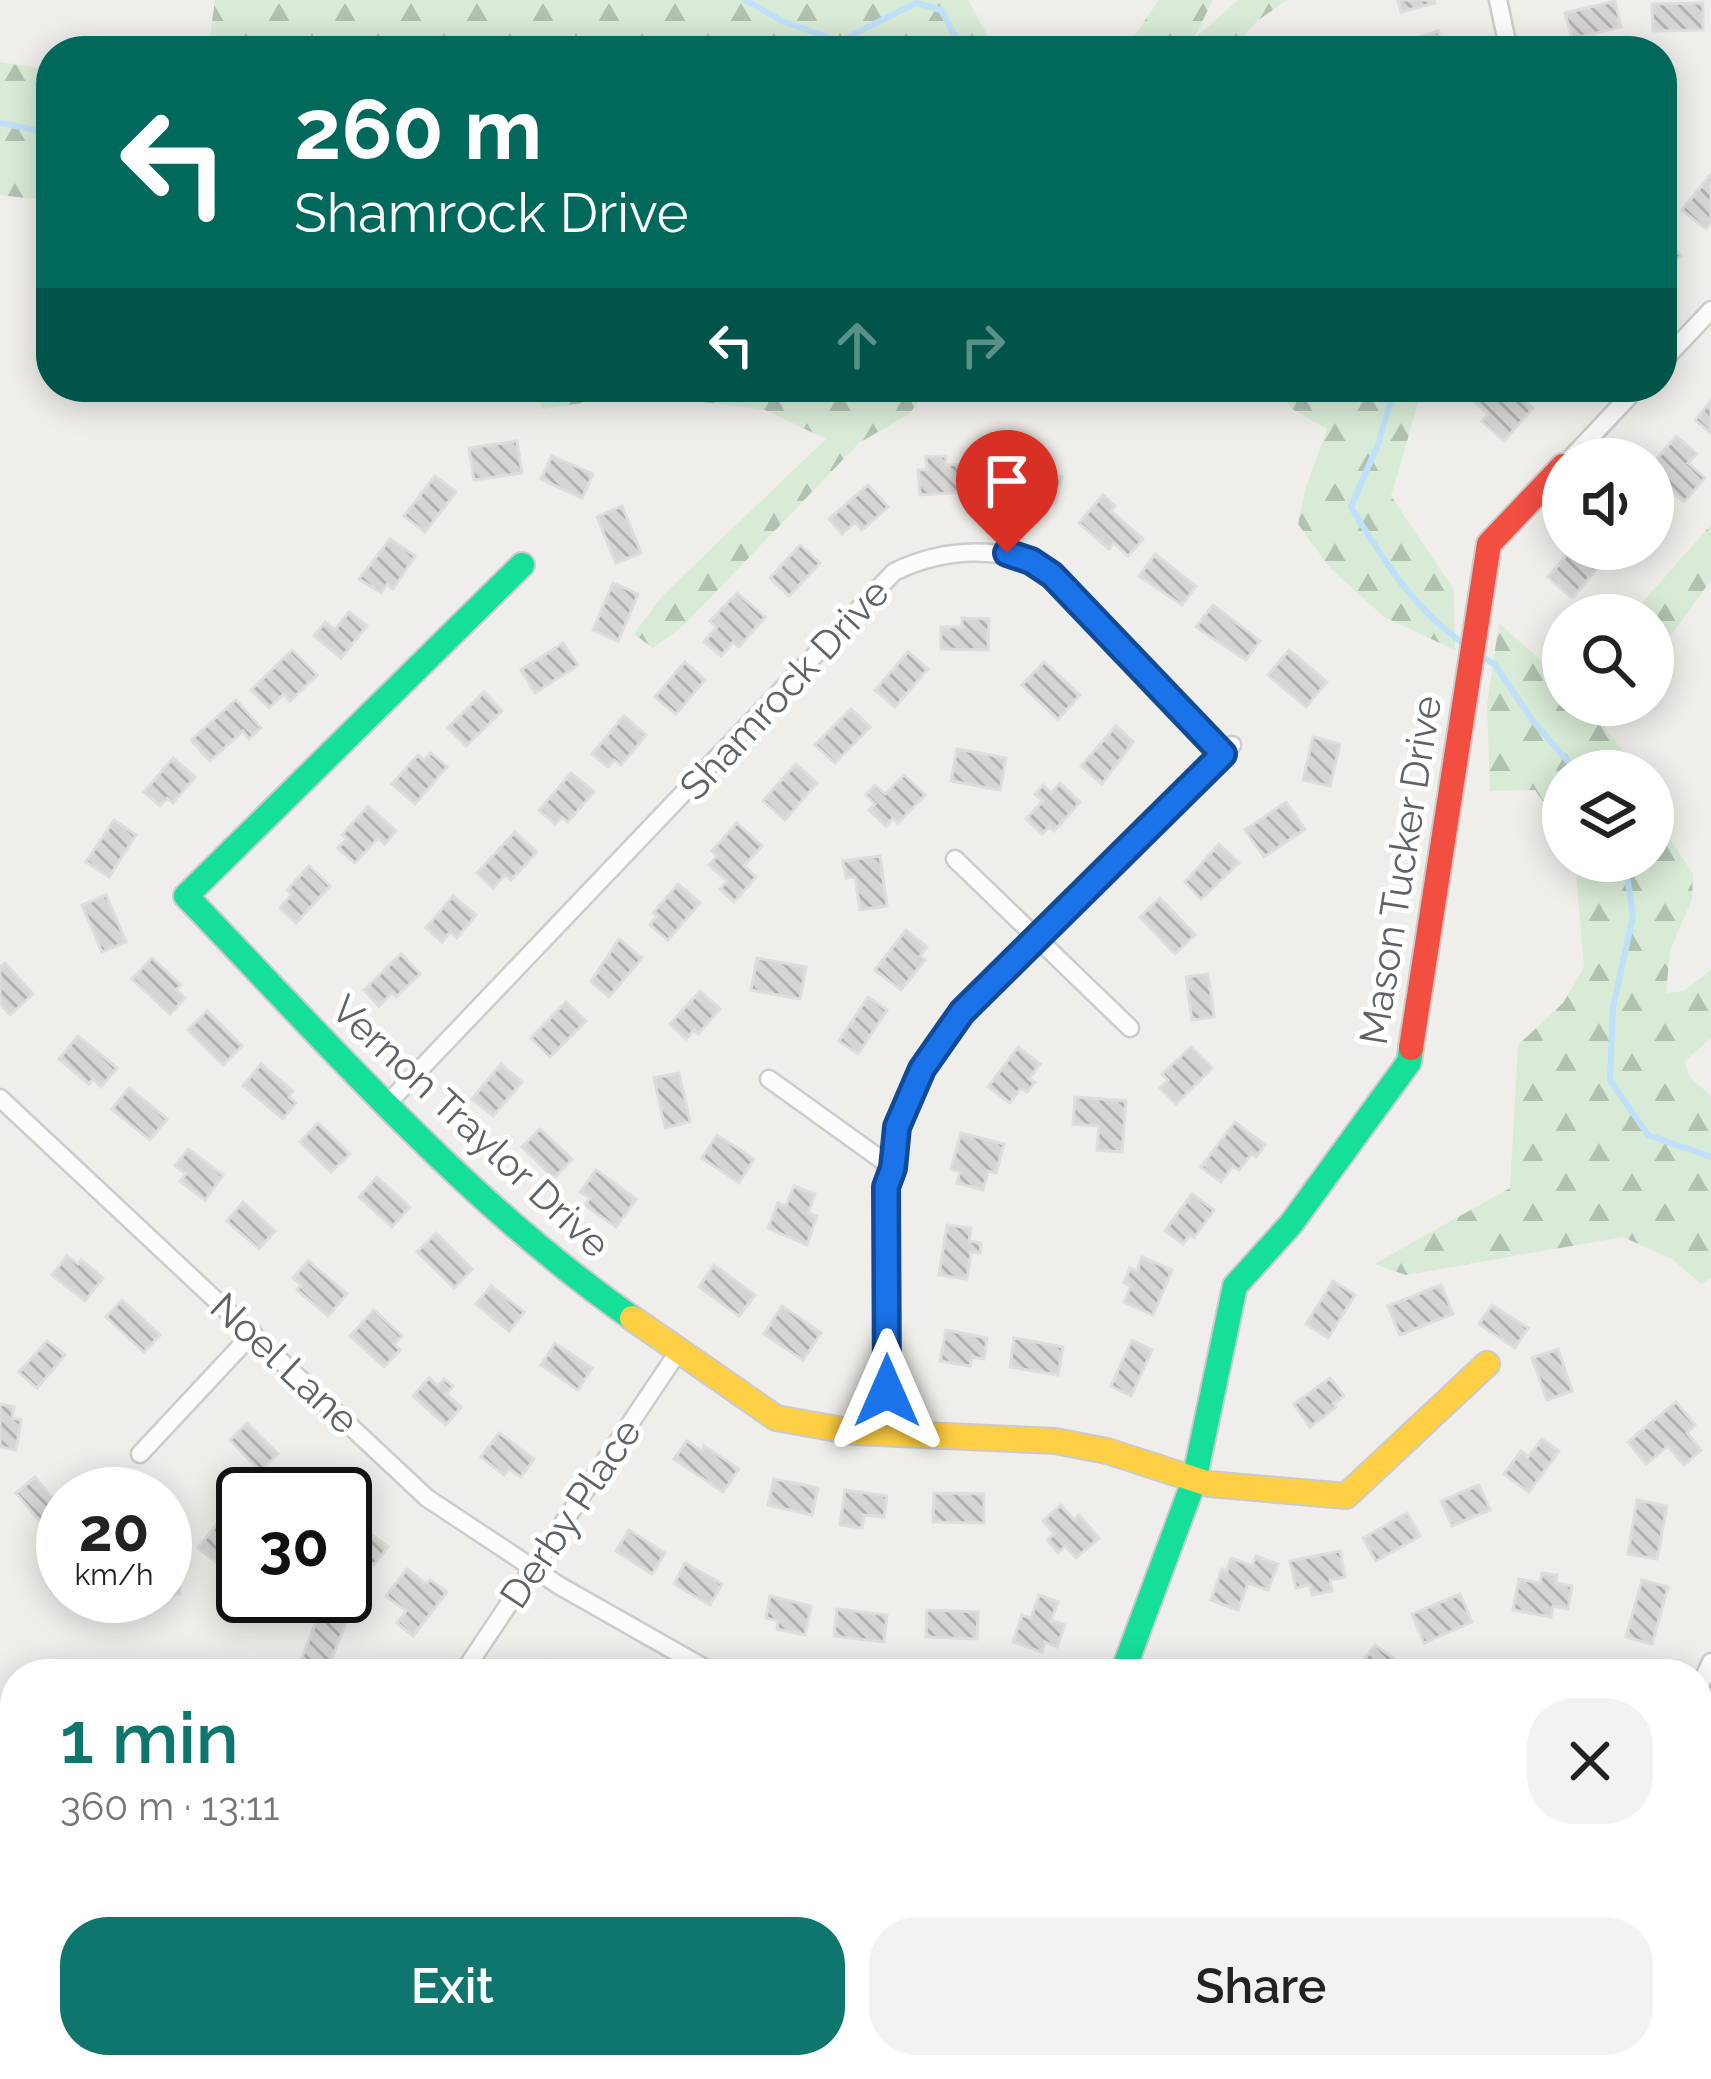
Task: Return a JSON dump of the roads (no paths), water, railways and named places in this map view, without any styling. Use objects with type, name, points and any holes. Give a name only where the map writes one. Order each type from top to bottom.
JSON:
[{"type":"street","points":[[1498,0],[1506,36]]},
{"type":"street","points":[[1677,346],[1711,310]]},
{"type":"street","points":[[1590,438],[1624,402]]},
{"type":"street","name":"Mason Tucker Drive","points":[[1128,1659],[1194,1481],[1235,1286],[1291,1224],[1409,1063],[1489,544],[1542,488]]},
{"type":"street","name":"Shamrock Drive","points":[[387,1104],[894,572],[926,556],[1007,553],[1031,561],[1052,575],[1228,749],[1038,937]]},
{"type":"street","name":"Vernon Traylor Drive","points":[[522,565],[186,896],[387,1104],[559,1267],[776,1418],[811,1428],[1094,1448],[1194,1481],[1346,1496],[1487,1364]]},
{"type":"street","points":[[955,859],[1130,1028]]},
{"type":"street","points":[[887,1432],[886,1187],[897,1127],[922,1069],[962,1012],[1038,937]]},
{"type":"street","points":[[769,1079],[893,1168]]},
{"type":"street","name":"Noel Lane","points":[[0,1098],[427,1498],[534,1569],[689,1659]]},
{"type":"street","points":[[140,1454],[253,1333]]},
{"type":"street","name":"Derby Place","points":[[472,1659],[678,1352]]},
{"type":"waterway","points":[[746,0],[784,22],[825,36]]},
{"type":"waterway","points":[[850,36],[916,3],[941,10],[955,36]]},
{"type":"waterway","points":[[0,123],[36,130]]},
{"type":"waterway","points":[[1391,402],[1351,507],[1414,599],[1464,644]]},
{"type":"waterway","points":[[1480,655],[1495,665],[1558,750]]},
{"type":"waterway","points":[[1628,882],[1633,916],[1613,1007],[1610,1080],[1648,1135],[1711,1157]]}]
